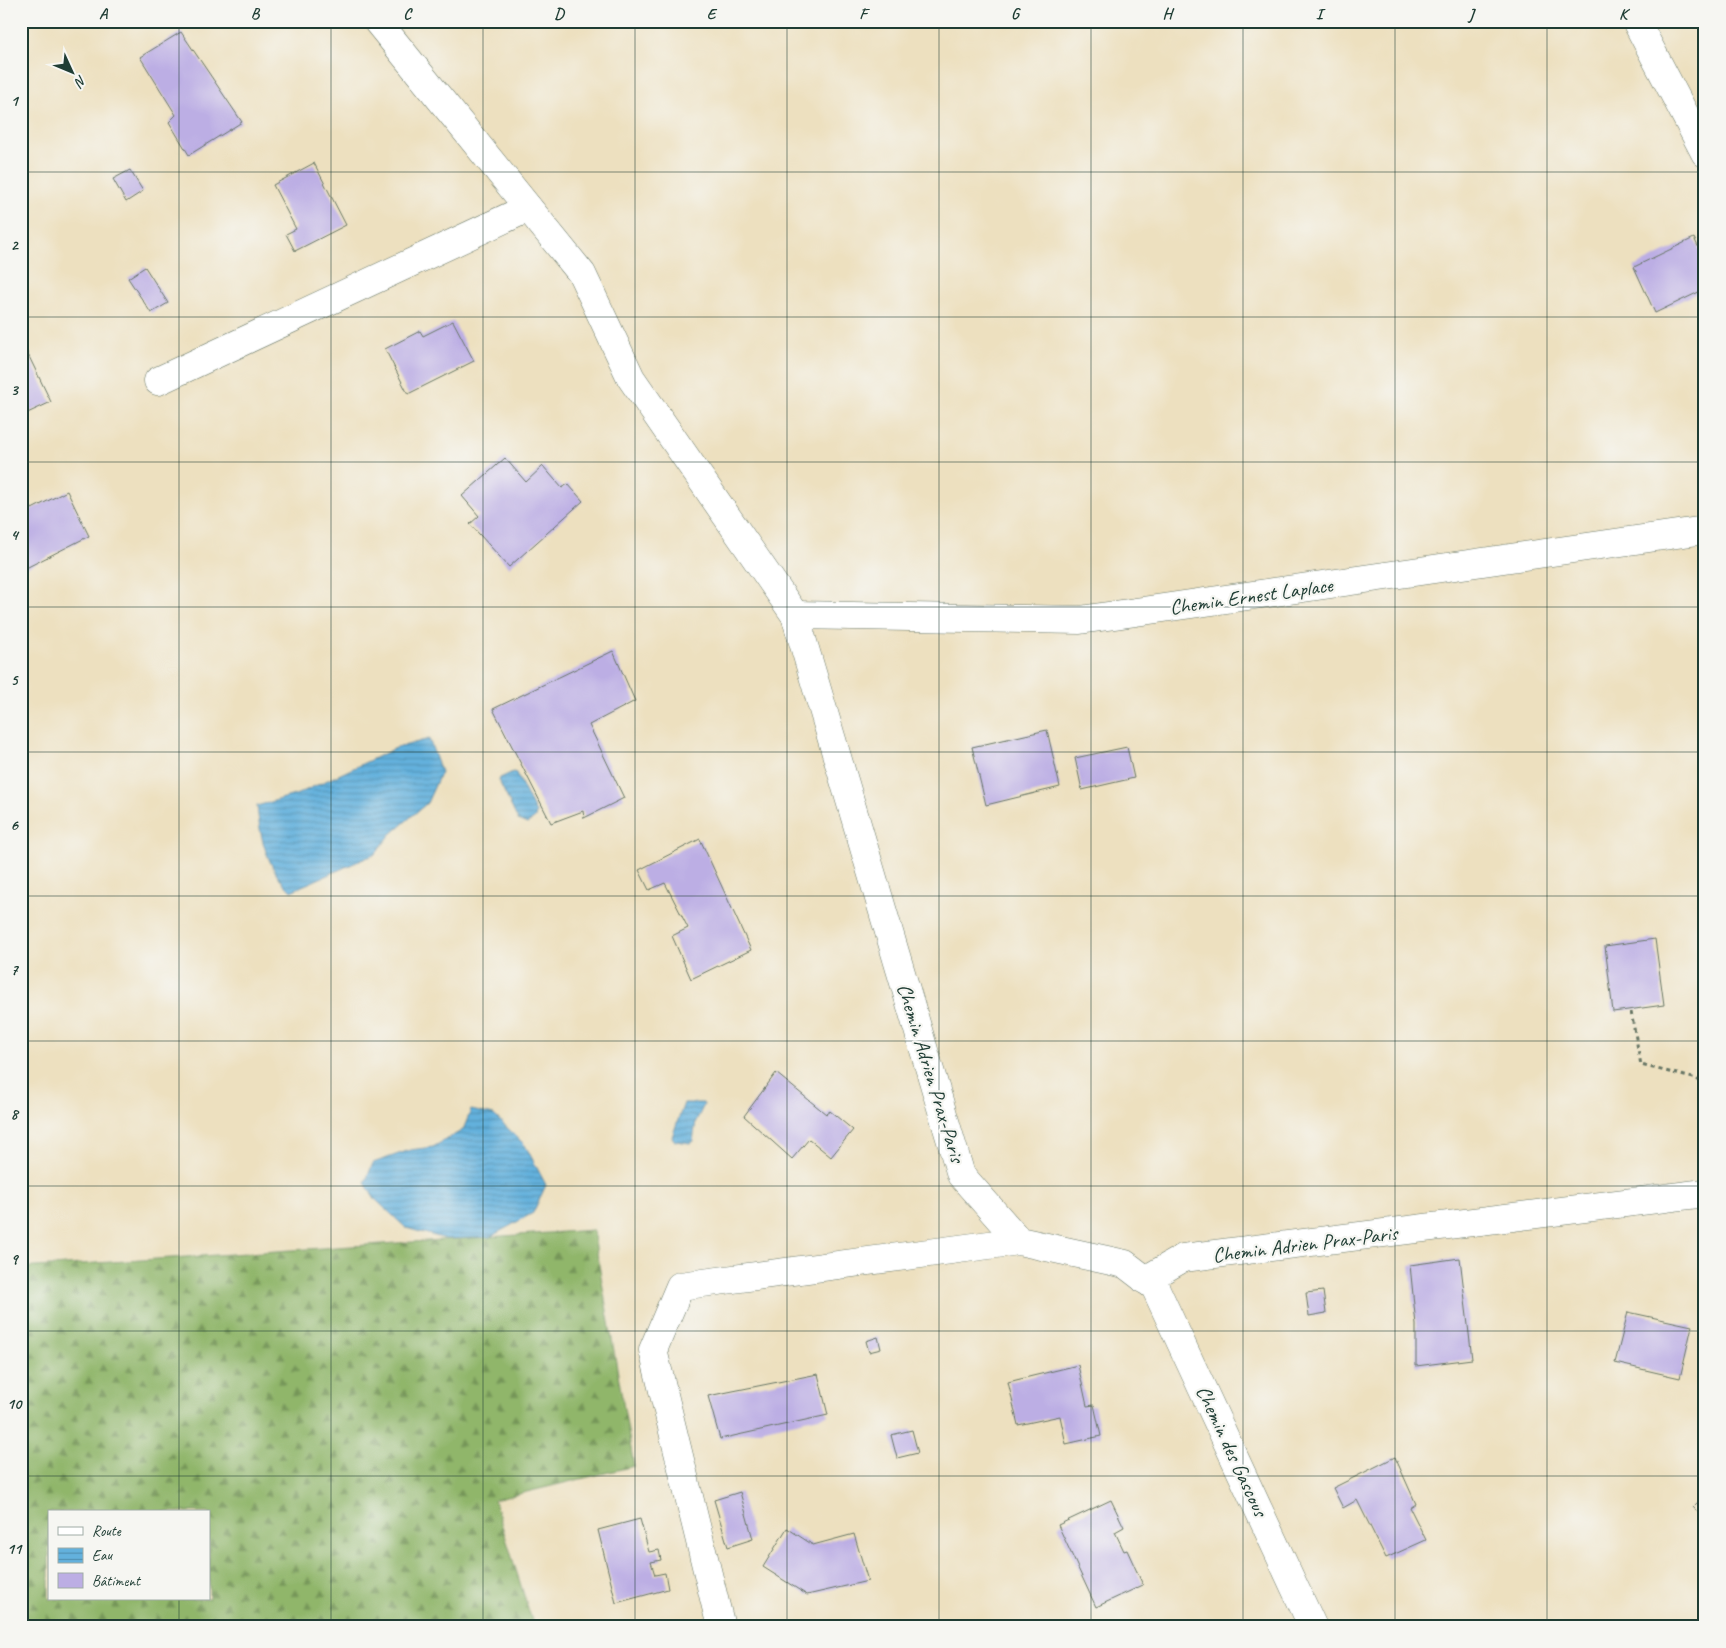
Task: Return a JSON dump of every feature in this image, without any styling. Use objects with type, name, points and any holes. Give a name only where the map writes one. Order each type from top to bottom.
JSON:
[{"type":"street","name":"Chemin Adrien Prax-Paris","points":[[377,21],[582,274],[631,378],[795,615],[961,1175],[1020,1241]]},
{"type":"street","points":[[1636,21],[1705,153]]},
{"type":"street","points":[[158,381],[528,208]]},
{"type":"street","name":"Chemin Ernest Laplace","points":[[795,615],[1080,620],[1705,530]]},
{"type":"street","name":"Chemin Adrien Prax-Paris","points":[[1145,1280],[1183,1258],[1705,1193]]},
{"type":"street","points":[[721,1627],[653,1350],[680,1286],[1020,1241],[1125,1264],[1145,1280]]},
{"type":"street","name":"Chemin des Gascous","points":[[1145,1280],[1155,1287],[1313,1627]]},
{"type":"path","points":[[1631,1012],[1641,1065],[1697,1079],[1705,1086]]},
{"type":"green space","points":[[593,1230],[634,1466],[494,1500],[534,1627],[21,1627],[21,1268]]},
{"type":"water","points":[[429,739],[441,772],[427,803],[391,834],[375,854],[291,891],[276,873],[266,852],[260,830],[257,806],[298,794],[396,748]]},
{"type":"water","points":[[513,772],[516,773],[536,813],[535,818],[527,824],[518,820],[499,781],[500,778]]},
{"type":"water","points":[[684,1103],[703,1103],[704,1105],[696,1121],[693,1141],[690,1143],[675,1141],[672,1137]]},
{"type":"water","points":[[471,1110],[494,1115],[525,1145],[546,1185],[533,1213],[490,1237],[446,1239],[406,1228],[376,1200],[365,1183],[373,1163],[410,1150],[433,1147],[463,1130]]},
{"type":"building","points":[[181,32],[242,122],[189,155],[169,122],[176,115],[140,57]]},
{"type":"building","points":[[314,163],[346,225],[295,251],[286,234],[296,229],[273,185]]},
{"type":"building","points":[[130,170],[143,191],[126,202],[113,179]]},
{"type":"building","points":[[1694,238],[1705,261],[1705,289],[1655,313],[1634,267]]},
{"type":"building","points":[[145,267],[168,303],[151,313],[128,278]]},
{"type":"building","points":[[453,321],[474,361],[408,394],[385,349],[420,331],[423,336]]},
{"type":"building","points":[[21,340],[51,402],[21,416]]},
{"type":"building","points":[[505,458],[526,482],[543,466],[562,488],[568,484],[583,501],[509,567],[470,524],[479,516],[462,496]]},
{"type":"building","points":[[67,491],[89,536],[24,569],[21,563],[21,504],[27,501],[32,509]]},
{"type":"building","points":[[613,651],[635,701],[589,725],[624,798],[584,818],[583,811],[551,823],[493,709]]},
{"type":"building","points":[[1047,730],[1060,787],[986,805],[972,747]]},
{"type":"building","points":[[1127,747],[1134,778],[1082,790],[1075,758]]},
{"type":"building","points":[[700,839],[751,950],[691,979],[672,936],[688,928],[665,883],[649,890],[639,870]]},
{"type":"building","points":[[1655,939],[1664,1005],[1613,1012],[1605,946]]},
{"type":"building","points":[[776,1073],[826,1114],[830,1111],[853,1130],[831,1157],[809,1139],[792,1159],[744,1116]]},
{"type":"building","points":[[1460,1258],[1472,1359],[1416,1366],[1416,1325],[1410,1265]]},
{"type":"building","points":[[1323,1291],[1326,1313],[1309,1316],[1306,1293]]},
{"type":"building","points":[[1628,1312],[1692,1326],[1680,1378],[1615,1363]]},
{"type":"building","points":[[878,1337],[881,1349],[869,1352],[866,1341]]},
{"type":"building","points":[[1078,1365],[1087,1406],[1094,1405],[1101,1436],[1066,1444],[1060,1416],[1018,1425],[1008,1382]]},
{"type":"building","points":[[818,1374],[828,1415],[720,1439],[708,1396]]},
{"type":"building","points":[[912,1430],[918,1453],[897,1458],[891,1435]]},
{"type":"building","points":[[1395,1457],[1416,1504],[1410,1508],[1426,1540],[1386,1558],[1357,1500],[1343,1508],[1333,1488]]},
{"type":"building","points":[[740,1492],[753,1539],[728,1547],[714,1500]]},
{"type":"building","points":[[1705,1495],[1705,1520],[1693,1507]]},
{"type":"building","points":[[1111,1500],[1124,1527],[1115,1532],[1124,1551],[1127,1550],[1143,1585],[1096,1607],[1058,1525]]},
{"type":"building","points":[[640,1519],[649,1552],[659,1550],[661,1560],[651,1562],[655,1575],[665,1573],[668,1589],[616,1603],[598,1530]]},
{"type":"building","points":[[787,1528],[813,1545],[854,1534],[868,1581],[807,1595],[763,1567]]}]
